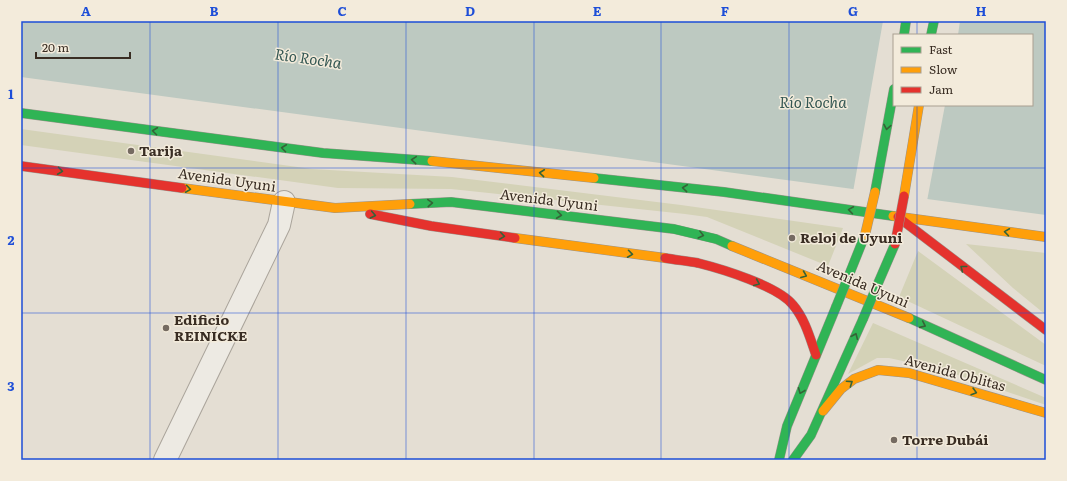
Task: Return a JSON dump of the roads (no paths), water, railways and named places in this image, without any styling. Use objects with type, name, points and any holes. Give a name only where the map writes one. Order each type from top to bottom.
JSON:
[{"type":"main road","points":[[904,34],[906,21]]},
{"type":"main road","points":[[931,34],[934,21]]},
{"type":"main road","points":[[779,460],[787,426],[865,235],[875,192],[893,94]]},
{"type":"main road","points":[[792,460],[811,435],[823,411],[896,244],[919,106]]},
{"type":"main road","name":"Avenida Uyuni","points":[[21,113],[323,153],[453,164],[724,192],[1046,237]]},
{"type":"main road","name":"Avenida Uyuni","points":[[21,166],[335,208],[450,202],[674,229],[716,239],[906,317],[1046,380]]},
{"type":"main road","points":[[335,208],[431,226],[698,263],[748,279],[775,290],[793,304],[806,325],[816,355]]},
{"type":"main road","points":[[897,216],[994,292],[1046,330]]},
{"type":"main road","name":"Avenida Oblitas","points":[[823,411],[841,389],[854,379],[878,370],[909,373],[1046,413]]},
{"type":"street","points":[[165,460],[279,225],[284,202]]},
{"type":"water","name":"Río Rocha","points":[[21,21],[1046,21],[1046,215],[21,77]]},
{"type":"place","name":"Tarija","points":[[131,151]]},
{"type":"place","name":"Reloj de Uyuni","points":[[792,238]]},
{"type":"place","name":"Edificio REINICKE","points":[[166,328]]},
{"type":"place","name":"Torre Dubái","points":[[894,440]]}]
